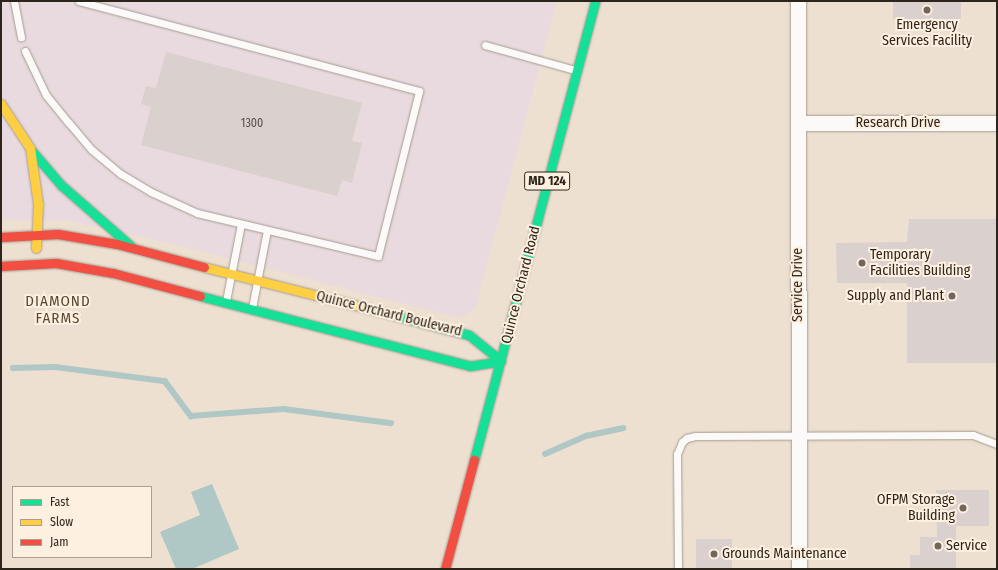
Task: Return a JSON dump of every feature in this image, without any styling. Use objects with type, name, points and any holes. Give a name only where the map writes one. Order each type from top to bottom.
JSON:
[{"type":"street","name":"Quince Orchard Road","points":[[445,569],[501,361],[594,1]]},
{"type":"street","name":"Service Drive","points":[[798,1],[799,569]]},
{"type":"street","points":[[1,104],[30,148],[61,185],[132,248]]},
{"type":"street","name":"Research Drive","points":[[798,123],[997,123]]},
{"type":"street","points":[[30,148],[38,204],[35,235],[37,265]]},
{"type":"street","name":"Quince Orchard Boulevard","points":[[1,237],[58,234],[132,248],[469,335],[501,361]]},
{"type":"street","points":[[1,266],[56,263],[113,273],[470,366],[501,361]]},
{"type":"lane","points":[[14,1],[21,37]]},
{"type":"lane","points":[[25,51],[46,95],[92,150],[121,174],[172,203],[241,224],[378,256],[419,91],[79,1]]},
{"type":"lane","points":[[485,45],[576,70]]},
{"type":"lane","points":[[226,303],[241,224]]},
{"type":"lane","points":[[252,310],[267,230]]},
{"type":"lane","points":[[678,569],[677,454],[682,442],[695,436],[973,435],[997,444]]},
{"type":"shaded area","points":[[1,1],[557,1],[475,309],[459,318],[185,247],[66,220],[1,220]]},
{"type":"water","points":[[212,484],[239,549],[192,569],[176,569],[160,532],[200,515],[191,492]]},
{"type":"building","name":"Emergency Services Facility","points":[[893,1],[961,1],[961,19],[893,19]]},
{"type":"building","points":[[166,52],[362,103],[352,141],[362,143],[352,183],[342,180],[337,196],[141,145],[151,107],[141,104],[146,86],[156,88]]},
{"type":"building","name":"Supply and Plant","points":[[909,219],[997,219],[997,363],[907,363],[907,283],[837,283],[836,243],[907,242]]},
{"type":"building","points":[[936,490],[989,490],[989,526],[956,526],[956,569],[910,569],[910,555],[920,555],[920,537],[937,537]]},
{"type":"building","name":"Grounds Maintenance","points":[[696,539],[732,539],[732,569],[696,569]]},
{"type":"waterway","points":[[13,368],[55,367],[165,381],[191,416],[284,409],[391,423]]},
{"type":"waterway","points":[[545,454],[586,436],[623,428]]},
{"type":"traffic: fast","points":[[474,460],[595,1]]},
{"type":"traffic: fast","points":[[31,150],[61,185],[132,247]]},
{"type":"traffic: fast","points":[[200,296],[470,366],[501,361]]},
{"type":"traffic: fast","points":[[366,308],[469,335],[501,361]]},
{"type":"traffic: slow","points":[[1,104],[30,148],[38,204],[36,248]]},
{"type":"traffic: slow","points":[[204,267],[366,308]]},
{"type":"traffic: jam","points":[[1,237],[58,234],[117,244],[204,267]]},
{"type":"traffic: jam","points":[[1,266],[56,263],[113,273],[200,296]]},
{"type":"traffic: jam","points":[[445,569],[474,460]]},
{"type":"place","name":"Emergency Services Facility","points":[[927,10]]},
{"type":"place","name":"Temporary Facilities Building","points":[[862,263]]},
{"type":"place","name":"Supply and Plant","points":[[952,296]]},
{"type":"place","name":"OFPM Storage Building","points":[[963,508]]},
{"type":"place","name":"Service","points":[[938,546]]},
{"type":"place","name":"Grounds Maintenance","points":[[714,554]]},
{"type":"district","name":"DIAMOND FARMS","points":[[58,310]]}]
